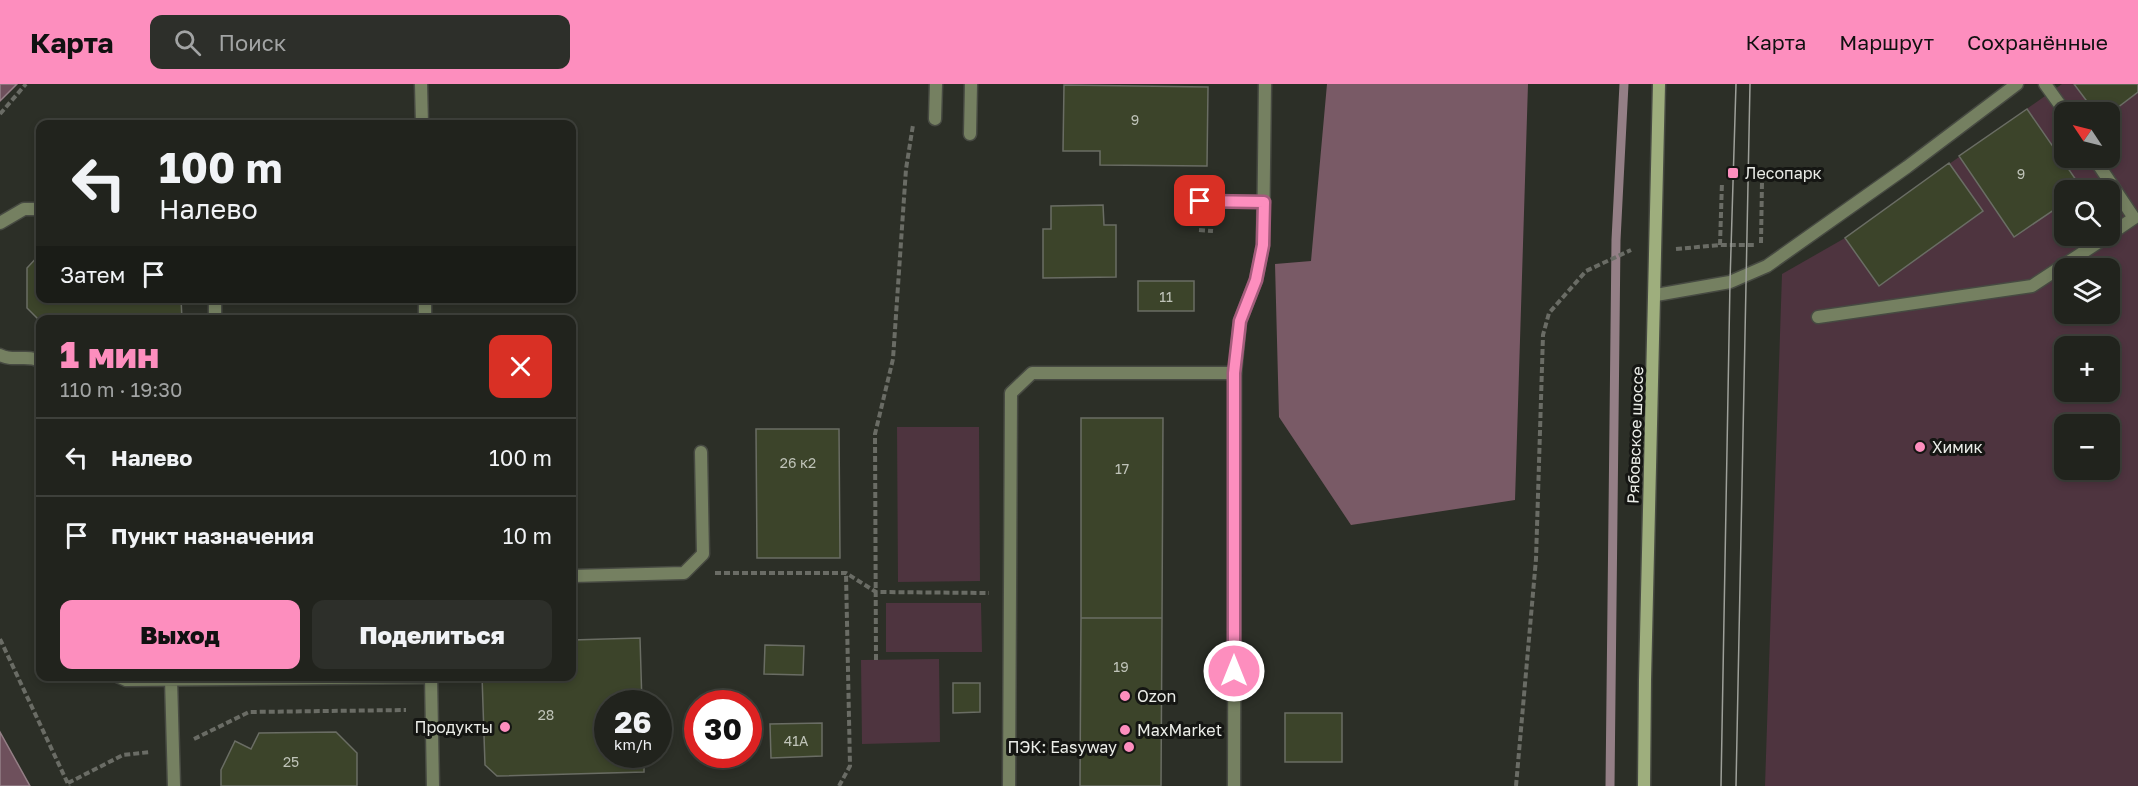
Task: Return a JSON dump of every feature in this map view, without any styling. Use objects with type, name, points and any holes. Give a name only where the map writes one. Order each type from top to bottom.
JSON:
[{"type":"main road","name":"Рябовское шоссе","points":[[1644,786],[1659,84]]},
{"type":"street","points":[[421,84],[422,120]]},
{"type":"street","points":[[935,119],[936,84]]},
{"type":"street","points":[[970,134],[971,84]]},
{"type":"street","points":[[1234,786],[1234,373],[1240,321],[1256,280],[1263,245],[1265,84]]},
{"type":"street","points":[[1656,295],[1730,282],[1767,266],[1907,167],[2017,84]]},
{"type":"street","points":[[2045,84],[2058,102]]},
{"type":"street","points":[[2120,197],[2134,218],[2120,228]]},
{"type":"street","points":[[1200,201],[1264,202]]},
{"type":"street","points":[[0,223],[24,209],[36,209]]},
{"type":"street","points":[[1818,317],[2032,286],[2092,246]]},
{"type":"street","points":[[0,354],[7,359],[36,359]]},
{"type":"street","points":[[1009,786],[1011,393],[1032,373],[1234,373]]},
{"type":"street","points":[[576,576],[684,573],[703,554],[701,452]]},
{"type":"street","points":[[171,681],[174,786]]},
{"type":"street","points":[[431,681],[433,786]]},
{"type":"path","points":[[0,114],[26,84]]},
{"type":"path","points":[[876,660],[875,434],[893,359],[906,170],[915,116]]},
{"type":"path","points":[[1720,245],[1722,182]]},
{"type":"path","points":[[1669,249],[1720,245],[1761,246],[1762,182]]},
{"type":"path","points":[[1199,230],[1214,231]]},
{"type":"path","points":[[1516,786],[1536,559],[1543,334],[1550,313],[1586,271],[1631,250]]},
{"type":"path","points":[[684,573],[846,573],[876,592],[1010,593]]},
{"type":"path","points":[[839,786],[850,766],[846,573]]},
{"type":"path","points":[[0,639],[69,784],[123,755]]},
{"type":"path","points":[[173,750],[249,712],[406,710]]},
{"type":"shaded area","points":[[0,84],[17,84],[0,101]]},
{"type":"shaded area","points":[[1327,84],[1528,84],[1515,500],[1351,525],[1279,417],[1275,264],[1311,261]]},
{"type":"shaded area","name":"Химик","points":[[2062,84],[2138,84],[2138,786],[1765,786],[1782,274],[1845,238]]},
{"type":"shaded area","points":[[897,427],[979,427],[980,581],[898,582]]},
{"type":"shaded area","points":[[886,603],[981,603],[982,652],[886,652]]},
{"type":"shaded area","points":[[939,659],[940,742],[862,744],[861,660]]},
{"type":"shaded area","points":[[0,732],[30,786],[0,786]]},
{"type":"building","points":[[2074,84],[2138,84],[2138,92],[2120,106],[2120,102],[2088,102]]},
{"type":"building","points":[[1064,85],[1208,87],[1207,166],[1100,165],[1100,151],[1063,151]]},
{"type":"building","points":[[2027,109],[2054,148],[2054,168],[2068,168],[2076,180],[2054,180],[2054,210],[2014,237],[1959,156]]},
{"type":"building","points":[[1949,163],[1983,211],[1879,286],[1845,238]]},
{"type":"building","points":[[1103,205],[1104,225],[1116,225],[1116,277],[1043,278],[1043,229],[1051,229],[1051,206]]},
{"type":"building","points":[[36,258],[36,303],[181,303],[182,315],[36,315],[36,317],[27,308],[27,268]]},
{"type":"building","points":[[1138,281],[1194,281],[1194,311],[1138,311]]},
{"type":"building","points":[[1081,418],[1163,418],[1162,618],[1081,618]]},
{"type":"building","points":[[756,429],[839,429],[840,558],[757,558]]},
{"type":"building","points":[[1081,618],[1162,618],[1161,786],[1080,786]]},
{"type":"building","points":[[640,638],[642,690],[594,690],[594,768],[644,768],[644,772],[497,776],[485,765],[482,681],[576,681],[576,640]]},
{"type":"building","points":[[765,645],[804,646],[803,675],[764,674]]},
{"type":"building","points":[[953,683],[980,683],[980,712],[953,713]]},
{"type":"building","points":[[1285,713],[1342,713],[1342,762],[1285,762]]},
{"type":"building","points":[[822,723],[822,756],[771,758],[770,724]]},
{"type":"building","points":[[336,732],[357,753],[357,786],[221,786],[221,770],[235,741],[251,749],[259,733]]},
{"type":"waterway","points":[[1610,786],[1616,240],[1624,84]]},
{"type":"tram line","points":[[1721,786],[1736,84]]},
{"type":"tram line","points":[[1736,786],[1750,84]]},
{"type":"place","name":"Лесопарк","points":[[1733,173]]},
{"type":"place","name":"Химик","points":[[1920,447]]},
{"type":"place","name":"Ozon","points":[[1125,696]]},
{"type":"place","name":"Продукты","points":[[505,727]]},
{"type":"place","name":"MaxMarket","points":[[1125,730]]},
{"type":"place","name":"ПЭК: Easyway","points":[[1129,747]]},
{"type":"route","points":[[1200,201],[1264,202],[1263,245],[1256,280],[1240,321],[1234,373],[1234,671]]}]
